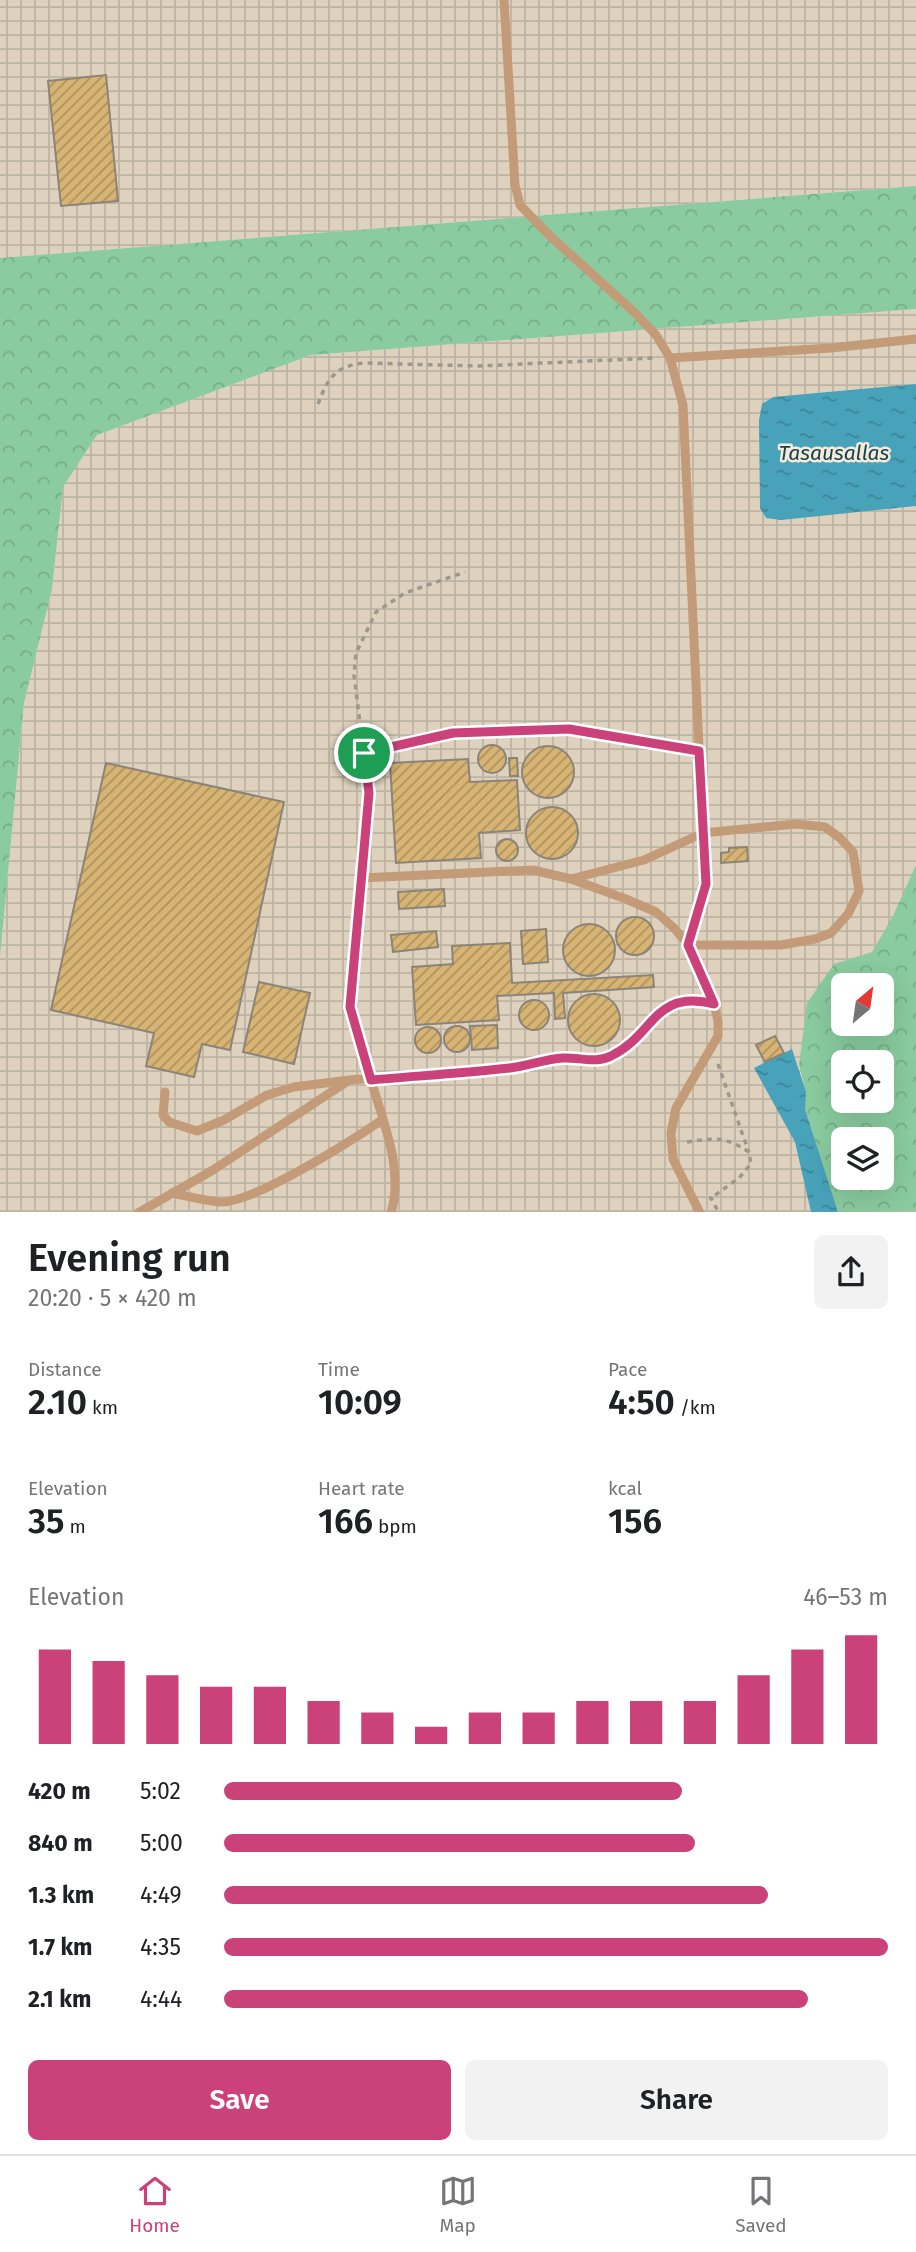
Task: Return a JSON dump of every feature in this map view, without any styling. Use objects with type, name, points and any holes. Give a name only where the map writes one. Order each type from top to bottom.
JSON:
[{"type":"lane","points":[[503,0],[515,185],[520,205],[656,335],[670,358],[683,405],[706,884],[688,945]]},
{"type":"lane","points":[[670,358],[831,348],[916,339]]},
{"type":"lane","points":[[364,753],[453,733],[569,729],[699,751]]},
{"type":"lane","points":[[571,879],[644,860],[703,833],[796,824],[825,827],[841,838],[853,852],[859,891],[848,914],[831,933],[815,939],[780,945],[688,945]]},
{"type":"lane","points":[[361,878],[533,870],[571,879],[656,912],[674,928],[688,945],[714,1004],[718,1021],[718,1036],[713,1048],[676,1108],[672,1121],[673,1159],[700,1212]]},
{"type":"lane","points":[[165,1092],[163,1115],[169,1122],[197,1131],[267,1095],[294,1087],[349,1080],[514,1068],[566,1057],[589,1060],[609,1058],[634,1042],[653,1018],[667,1006],[695,999],[714,1004]]},
{"type":"lane","points":[[140,1212],[213,1170],[349,1080]]},
{"type":"lane","points":[[371,1080],[393,1157],[397,1195],[391,1212]]},
{"type":"lane","points":[[172,1193],[221,1202],[247,1196],[336,1150],[382,1120]]},
{"type":"path","points":[[318,404],[327,381],[346,365],[364,363],[479,366],[670,358]]},
{"type":"path","points":[[371,1080],[350,1007],[369,793],[354,675],[356,653],[376,612],[405,593],[465,572]]},
{"type":"path","points":[[711,1198],[739,1178],[751,1164],[713,1048]]},
{"type":"path","points":[[671,1145],[714,1138],[733,1142],[749,1152]]},
{"type":"shaded area","points":[[0,0],[916,0],[916,186],[0,258]]},
{"type":"shaded area","points":[[916,309],[916,1212],[0,1212],[0,957],[24,703],[52,589],[63,487],[97,435],[311,355]]},
{"type":"green space","points":[[916,186],[916,309],[311,355],[97,435],[63,487],[52,589],[24,703],[0,957],[0,258]]},
{"type":"green space","points":[[916,865],[916,1211],[838,1212],[805,1109],[806,1092],[799,1065],[807,1003],[834,964],[872,952],[893,916]]},
{"type":"water","name":"Tasausallas","points":[[916,384],[916,506],[781,520],[766,518],[760,508],[759,420],[762,404],[773,397]]},
{"type":"water","points":[[792,1049],[806,1092],[805,1109],[838,1212],[811,1212],[795,1142],[754,1068]]},
{"type":"building","points":[[106,75],[118,201],[61,206],[48,81]]},
{"type":"building","points":[[492,745],[502,749],[506,759],[502,769],[492,773],[482,769],[478,759],[482,749]]},
{"type":"building","points":[[548,746],[558,748],[566,754],[572,762],[572,782],[566,790],[558,796],[548,798],[538,796],[530,790],[524,782],[522,772],[524,762],[530,754],[538,748]]},
{"type":"building","points":[[509,758],[517,758],[518,776],[510,776]]},
{"type":"building","points":[[468,759],[470,782],[517,780],[520,830],[479,833],[481,858],[396,863],[390,763]]},
{"type":"building","points":[[106,763],[284,802],[230,1050],[202,1044],[194,1077],[146,1066],[154,1033],[51,1010]]},
{"type":"building","points":[[552,807],[562,809],[570,815],[576,823],[576,843],[570,851],[562,857],[552,859],[542,857],[534,851],[528,843],[526,833],[528,823],[534,815],[542,809]]},
{"type":"building","points":[[507,839],[515,842],[518,850],[515,858],[507,861],[499,858],[496,850],[499,842]]},
{"type":"building","points":[[747,847],[748,861],[721,863],[721,853],[729,852],[729,848]]},
{"type":"building","points":[[444,889],[445,906],[399,909],[398,892]]},
{"type":"building","points":[[635,917],[649,922],[654,936],[649,950],[635,955],[621,950],[616,936],[621,922]]},
{"type":"building","points":[[589,924],[599,926],[607,932],[613,940],[613,960],[607,968],[599,974],[589,976],[579,974],[571,968],[565,960],[563,950],[565,940],[571,932],[579,926]]},
{"type":"building","points":[[546,929],[548,962],[523,964],[521,931]]},
{"type":"building","points":[[436,931],[438,947],[393,952],[391,935]]},
{"type":"building","points":[[510,943],[512,983],[653,975],[654,987],[563,993],[565,1018],[555,1019],[554,993],[497,996],[499,1020],[416,1025],[412,967],[453,964],[452,946]]},
{"type":"building","points":[[259,982],[310,993],[294,1064],[243,1052]]},
{"type":"building","points":[[594,994],[604,996],[612,1002],[618,1010],[618,1030],[612,1038],[604,1044],[594,1046],[584,1044],[576,1038],[570,1030],[568,1020],[570,1010],[576,1002],[584,996]]},
{"type":"building","points":[[534,1000],[540,1001],[548,1009],[548,1021],[540,1029],[534,1030],[528,1029],[520,1021],[519,1015],[520,1009],[528,1001]]},
{"type":"building","points":[[497,1025],[498,1048],[472,1050],[470,1026]]},
{"type":"building","points":[[457,1026],[466,1030],[470,1039],[466,1048],[457,1052],[448,1048],[444,1039],[448,1030]]},
{"type":"building","points":[[428,1027],[437,1031],[441,1040],[437,1049],[428,1053],[419,1049],[415,1040],[419,1031]]},
{"type":"building","points":[[775,1036],[784,1053],[765,1062],[756,1045]]},
{"type":"route","points":[[569,729],[699,751],[706,884],[688,945],[714,1004],[695,999],[667,1006],[653,1018],[634,1042],[609,1058],[589,1060],[566,1057],[514,1068],[371,1080],[350,1007],[369,793],[364,753],[453,733],[569,729]]}]
